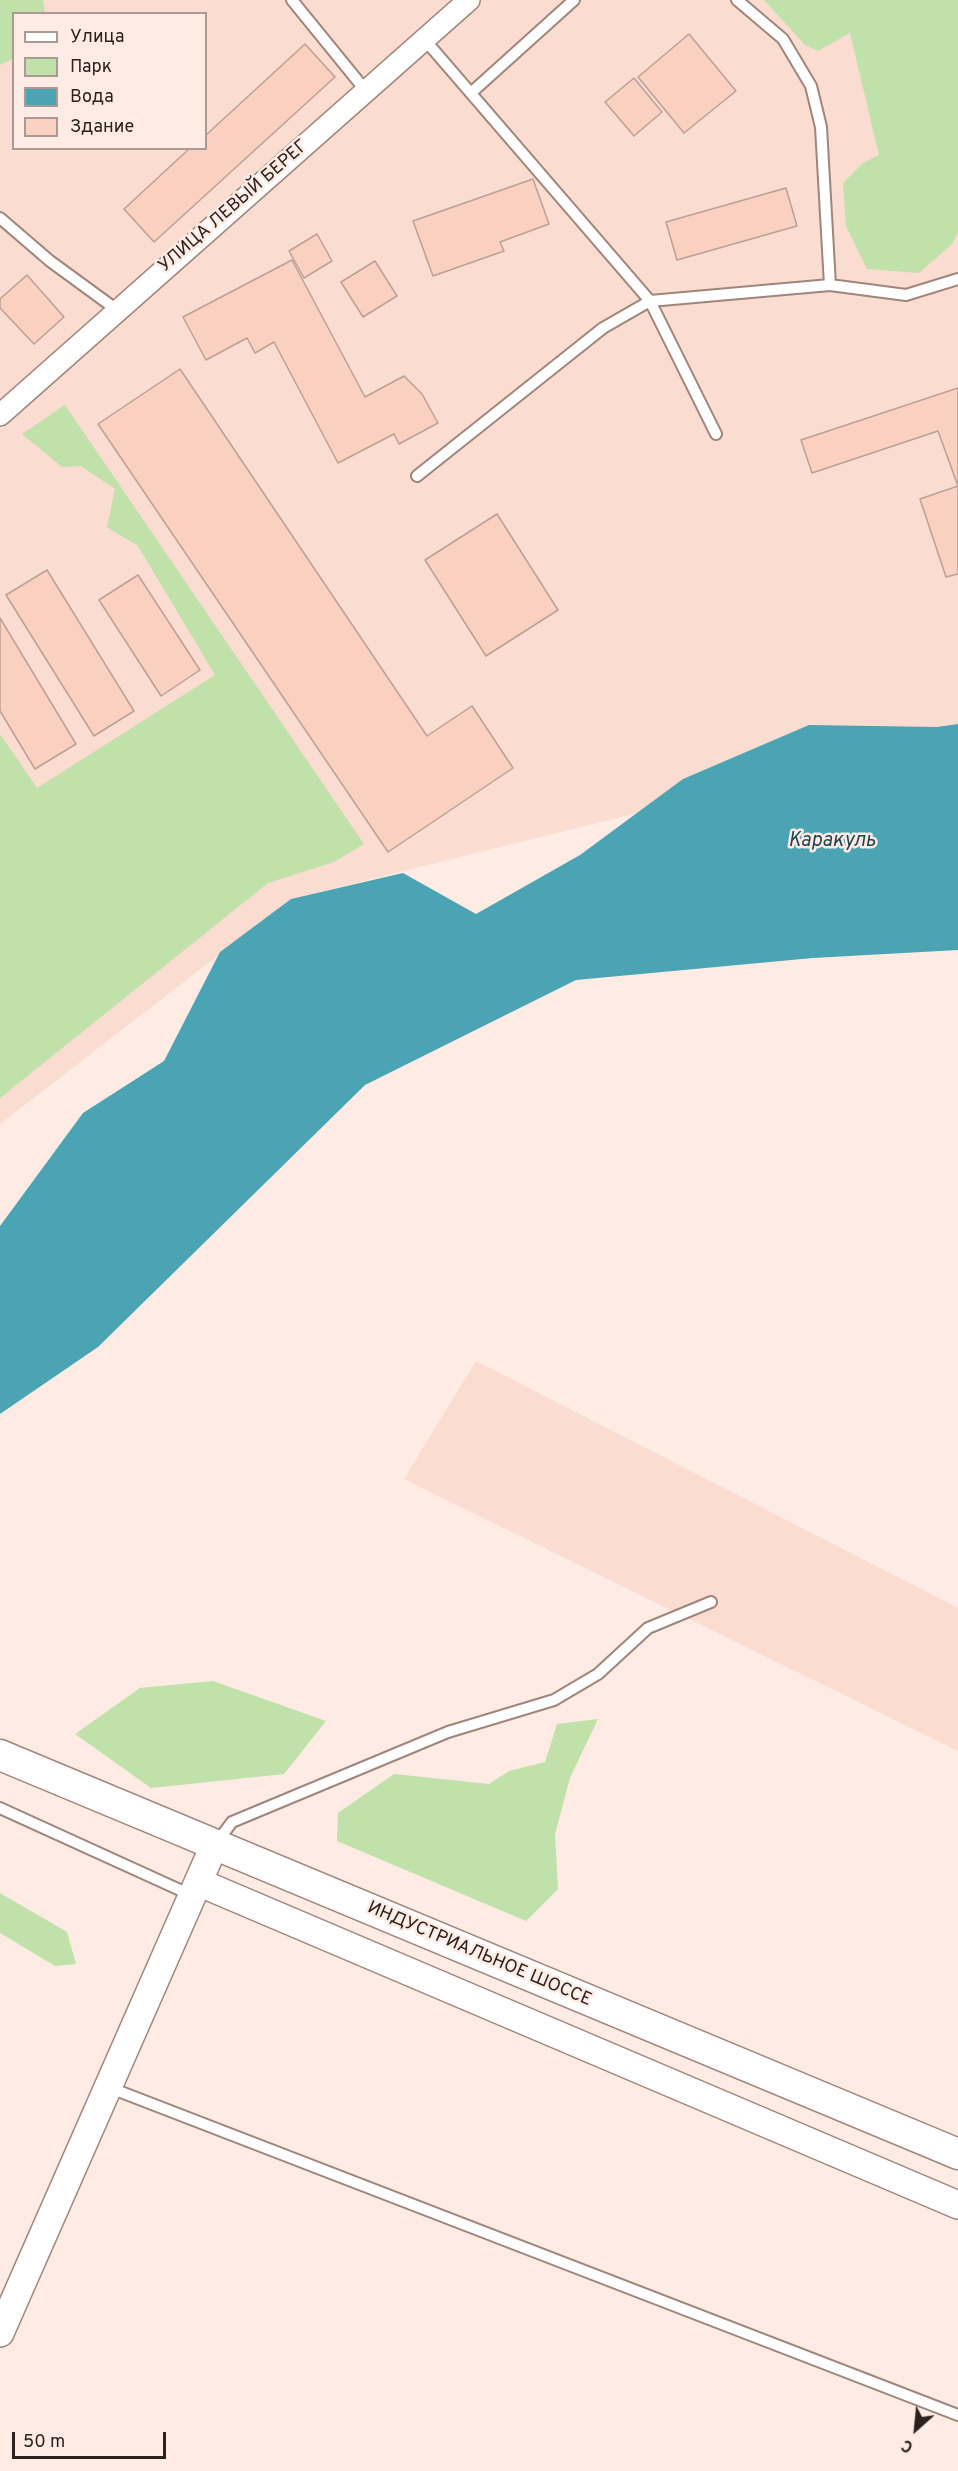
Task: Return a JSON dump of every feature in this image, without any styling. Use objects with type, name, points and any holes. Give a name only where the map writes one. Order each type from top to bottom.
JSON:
[{"type":"main road","name":"ИНДУСТРИАЛЬНОЕ ШОССЕ","points":[[0,1755],[214,1846],[957,2153]]},
{"type":"street","name":"УЛИЦА ЛЕВЫЙ БЕРЕГ","points":[[0,415],[468,0]]},
{"type":"street","points":[[0,2333],[214,1846]]},
{"type":"street","points":[[195,1889],[958,2205]]},
{"type":"lane","points":[[292,0],[366,91]]},
{"type":"lane","points":[[472,92],[574,0]]},
{"type":"lane","points":[[737,0],[783,39],[811,86],[821,127],[830,285]]},
{"type":"lane","points":[[425,40],[650,301],[716,434]]},
{"type":"lane","points":[[0,218],[50,261],[117,310]]},
{"type":"lane","points":[[417,476],[603,328],[650,301],[830,285],[906,295],[958,279]]},
{"type":"lane","points":[[214,1846],[232,1822],[448,1732],[554,1700],[598,1674],[648,1628],[711,1602]]},
{"type":"lane","points":[[0,1808],[195,1889]]},
{"type":"lane","points":[[108,2087],[958,2415]]},
{"type":"shaded area","points":[[0,0],[958,0],[958,733],[291,899],[0,1124]]},
{"type":"shaded area","points":[[476,1361],[958,1608],[958,1751],[404,1479]]},
{"type":"green space","points":[[0,0],[43,0],[45,12],[12,12],[12,59],[0,65]]},
{"type":"green space","points":[[764,0],[958,0],[958,233],[952,244],[919,273],[867,269],[846,226],[843,183],[863,163],[879,155],[850,33],[818,51],[805,45]]},
{"type":"green space","points":[[65,405],[364,844],[334,862],[268,883],[0,1098],[0,734],[37,788],[215,675],[138,546],[107,527],[115,489],[81,466],[62,467],[22,434]]},
{"type":"green space","points":[[213,1681],[326,1721],[284,1774],[151,1788],[75,1734],[140,1688]]},
{"type":"green space","points":[[598,1719],[570,1778],[555,1834],[558,1889],[526,1921],[337,1841],[338,1813],[394,1774],[489,1784],[509,1771],[545,1762],[557,1724]]},
{"type":"green space","points":[[0,1893],[67,1932],[76,1964],[55,1966],[0,1933]]},
{"type":"water","name":"Каракуль","points":[[958,724],[958,950],[813,958],[576,980],[365,1085],[98,1347],[0,1414],[0,1226],[83,1113],[164,1061],[220,952],[291,899],[403,873],[476,914],[580,855],[683,779],[809,725],[937,727]]},
{"type":"building","points":[[689,34],[736,91],[684,133],[638,77]]},
{"type":"building","points":[[305,44],[335,77],[154,242],[124,209],[188,150],[207,150],[207,134]]},
{"type":"building","points":[[634,78],[662,112],[634,136],[605,102]]},
{"type":"building","points":[[533,179],[549,224],[500,242],[504,251],[433,276],[413,221]]},
{"type":"building","points":[[786,188],[797,226],[677,260],[666,222]]},
{"type":"building","points":[[317,234],[332,261],[304,278],[289,251]]},
{"type":"building","points":[[292,260],[365,397],[404,376],[422,394],[438,423],[399,444],[394,434],[338,463],[274,342],[255,353],[247,338],[206,360],[183,317]]},
{"type":"building","points":[[375,261],[397,296],[363,317],[341,282]]},
{"type":"building","points":[[27,275],[64,317],[34,344],[0,308],[0,299]]},
{"type":"building","points":[[180,369],[427,736],[472,706],[513,768],[388,852],[98,424]]},
{"type":"building","points":[[958,388],[958,486],[938,431],[812,473],[801,440]]},
{"type":"building","points":[[958,486],[958,574],[946,577],[920,499]]},
{"type":"building","points":[[497,514],[558,610],[486,656],[425,560]]},
{"type":"building","points":[[47,570],[134,711],[94,736],[6,595]]},
{"type":"building","points":[[138,575],[200,670],[161,696],[99,600]]},
{"type":"building","points":[[0,618],[76,744],[35,769],[0,711]]}]
